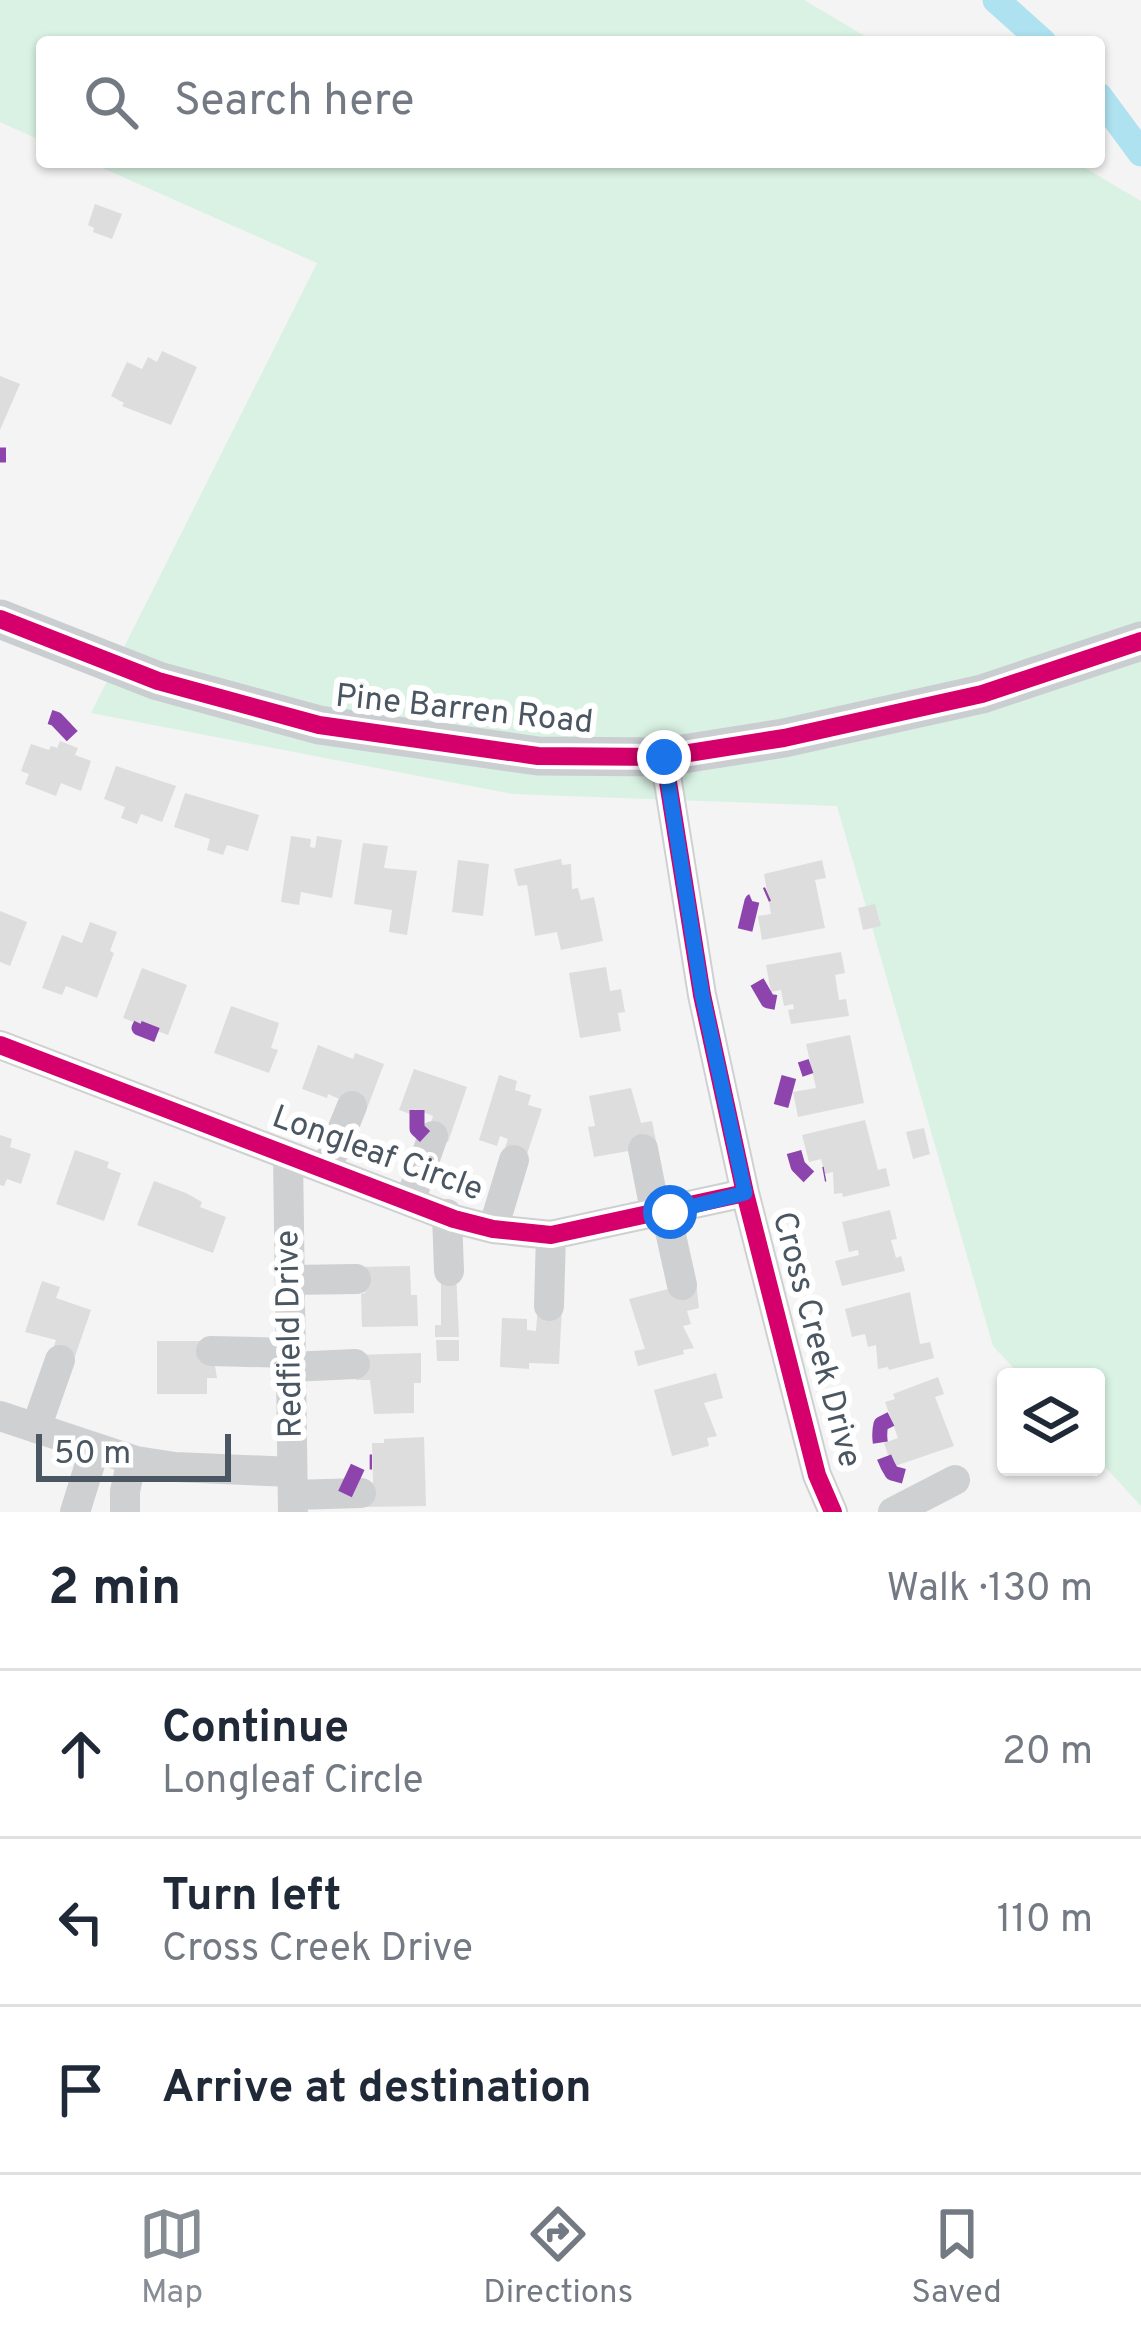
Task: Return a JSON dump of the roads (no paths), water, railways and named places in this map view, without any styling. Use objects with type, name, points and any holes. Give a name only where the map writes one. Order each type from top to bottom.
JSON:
[{"type":"main road","name":"Pine Barren Road","points":[[0,619],[158,681],[334,729],[538,756],[664,757],[784,738],[982,694],[1141,641]]},
{"type":"street","name":"Cross Creek Drive","points":[[664,757],[702,994],[745,1193],[817,1475],[833,1512]]},
{"type":"street","name":"Longleaf Circle","points":[[0,1045],[493,1229],[551,1235],[745,1193]]},
{"type":"street","points":[[326,1170],[352,1106]]},
{"type":"street","points":[[410,1201],[433,1136]]},
{"type":"street","points":[[643,1149],[682,1285]]},
{"type":"street","name":"Redfield Drive","points":[[288,1156],[293,1493]]},
{"type":"street","points":[[493,1229],[514,1160]]},
{"type":"street","points":[[447,1214],[449,1271]]},
{"type":"street","points":[[550,1306],[551,1235]]},
{"type":"street","points":[[290,1280],[356,1279]]},
{"type":"street","points":[[211,1351],[356,1364]]},
{"type":"street","points":[[59,1360],[11,1425],[133,1460],[293,1493],[361,1493]]},
{"type":"street","points":[[75,1512],[95,1448]]},
{"type":"street","points":[[125,1512],[133,1460]]},
{"type":"street","points":[[893,1512],[955,1480]]},
{"type":"waterway","points":[[996,0],[1036,36]]},
{"type":"waterway","points":[[1105,104],[1141,153]]}]
